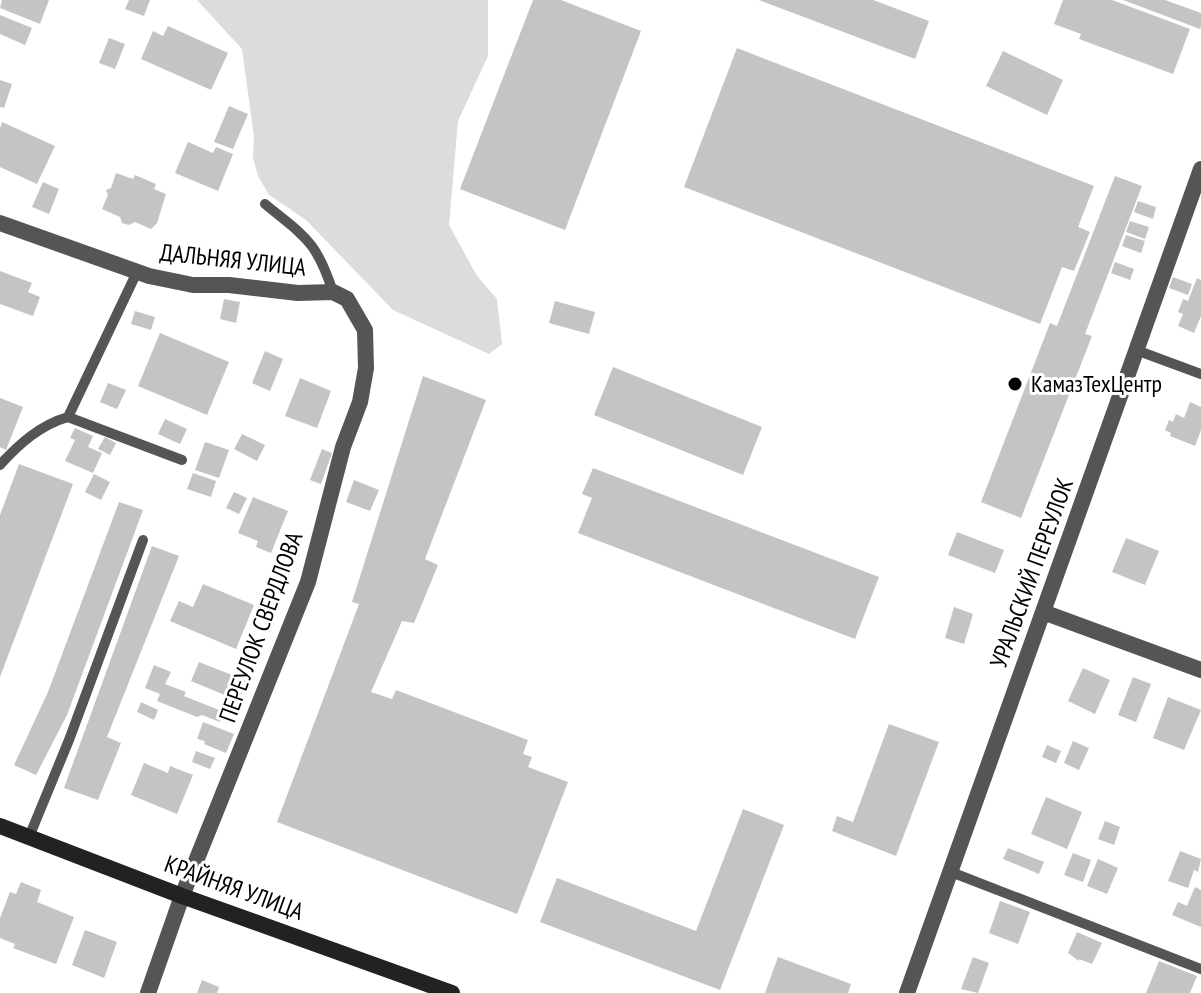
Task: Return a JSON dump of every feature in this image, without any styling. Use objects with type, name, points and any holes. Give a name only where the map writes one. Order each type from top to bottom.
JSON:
[{"type":"main road","name":"КРАЙНЯЯ УЛИЦА","points":[[0,826],[182,896],[452,993]]},
{"type":"street","name":"УРАЛЬСКИЙ ПЕРЕУЛОК","points":[[907,993],[1201,169]]},
{"type":"street","name":"ДАЛЬНЯЯ УЛИЦА","points":[[0,223],[137,272],[193,285],[229,285],[298,293],[333,292],[347,299],[365,330],[366,368]]},
{"type":"street","name":"ПЕРЕУЛОК СВЕРДЛОВА","points":[[148,993],[182,896],[308,582],[343,447],[360,402],[366,368]]},
{"type":"street","points":[[1043,612],[1201,670]]},
{"type":"lane","points":[[265,204],[306,237],[317,250],[333,292]]},
{"type":"lane","points":[[68,417],[137,272]]},
{"type":"lane","points":[[1136,350],[1201,374]]},
{"type":"lane","points":[[0,465],[28,437],[68,417],[182,460]]},
{"type":"lane","points":[[29,837],[69,740],[143,540]]},
{"type":"lane","points":[[951,872],[1201,969]]},
{"type":"shaded area","points":[[197,0],[488,0],[488,56],[458,121],[449,225],[477,276],[497,299],[502,344],[489,354],[393,310],[306,220],[269,195],[258,176],[253,158],[254,137],[242,49]]},
{"type":"building","points":[[2,0],[49,0],[40,24],[0,8]]},
{"type":"building","points":[[129,0],[150,0],[144,16],[125,9]]},
{"type":"building","points":[[533,0],[561,0],[641,31],[565,230],[460,189]]},
{"type":"building","points":[[759,0],[873,0],[929,21],[915,59]]},
{"type":"building","points":[[1063,0],[1112,0],[1190,29],[1173,74],[1079,39],[1081,34],[1054,24]]},
{"type":"building","points":[[1123,0],[1165,0],[1201,13],[1200,29]]},
{"type":"building","points":[[0,15],[32,28],[25,45],[0,34]]},
{"type":"building","points":[[168,26],[228,53],[211,90],[141,59],[153,31],[163,36]]},
{"type":"building","points":[[109,38],[125,44],[115,69],[99,63]]},
{"type":"building","points":[[737,48],[1094,186],[1078,227],[1090,232],[1074,271],[1062,267],[1040,324],[684,187]]},
{"type":"building","points":[[1003,51],[1063,80],[1047,115],[986,86]]},
{"type":"building","points":[[0,80],[12,84],[4,108],[0,107]]},
{"type":"building","points":[[229,106],[248,114],[233,149],[214,142]]},
{"type":"building","points":[[2,122],[55,146],[37,184],[0,167]]},
{"type":"building","points":[[188,142],[213,153],[216,147],[233,154],[218,191],[175,173]]},
{"type":"building","points":[[116,173],[133,179],[135,175],[156,184],[154,189],[166,194],[157,223],[151,229],[135,222],[129,225],[122,223],[120,217],[102,209],[108,195],[106,190],[111,188]]},
{"type":"building","points":[[1115,176],[1142,186],[1085,334],[1092,336],[1021,518],[981,502],[1050,323],[1057,326]]},
{"type":"building","points":[[43,182],[59,189],[49,214],[32,207]]},
{"type":"building","points":[[1138,201],[1156,207],[1153,219],[1134,212]]},
{"type":"building","points":[[1130,221],[1149,227],[1145,239],[1126,232]]},
{"type":"building","points":[[1126,235],[1145,241],[1141,253],[1122,246]]},
{"type":"building","points":[[1115,262],[1134,269],[1130,280],[1111,273]]},
{"type":"building","points":[[0,271],[32,283],[28,292],[40,297],[33,316],[0,304]]},
{"type":"building","points":[[1173,277],[1192,284],[1188,295],[1169,288]]},
{"type":"building","points":[[1197,278],[1201,280],[1201,316],[1194,333],[1178,326],[1183,314],[1178,312],[1183,299],[1188,301]]},
{"type":"building","points":[[224,299],[240,302],[236,323],[220,319]]},
{"type":"building","points":[[555,301],[595,312],[589,334],[549,323]]},
{"type":"building","points":[[135,311],[155,317],[151,330],[131,324]]},
{"type":"building","points":[[160,333],[229,362],[207,415],[138,386]]},
{"type":"building","points":[[265,351],[283,359],[270,391],[252,383]]},
{"type":"building","points":[[613,367],[762,427],[743,475],[594,415]]},
{"type":"building","points":[[423,376],[486,400],[425,559],[438,565],[414,623],[402,621],[371,692],[392,699],[396,690],[528,740],[523,754],[532,757],[528,767],[568,782],[517,914],[277,822],[359,604],[352,602]]},
{"type":"building","points":[[300,378],[331,391],[317,428],[285,416]]},
{"type":"building","points":[[108,383],[126,390],[117,409],[100,402]]},
{"type":"building","points":[[0,398],[23,407],[6,450],[0,447]]},
{"type":"building","points":[[1190,402],[1201,407],[1201,430],[1195,446],[1170,436],[1171,433],[1165,430],[1176,414],[1184,418]]},
{"type":"building","points":[[165,419],[187,429],[180,444],[158,434]]},
{"type":"building","points":[[75,428],[93,436],[88,447],[102,453],[93,473],[65,461],[75,440],[70,438]]},
{"type":"building","points":[[242,434],[265,445],[257,461],[234,449]]},
{"type":"building","points":[[105,437],[116,443],[110,455],[98,449]]},
{"type":"building","points":[[205,442],[229,450],[219,478],[195,470]]},
{"type":"building","points":[[322,449],[332,453],[321,484],[310,480]]},
{"type":"building","points":[[19,464],[73,484],[0,677],[0,515]]},
{"type":"building","points":[[593,468],[879,577],[855,639],[578,533],[592,498],[582,494]]},
{"type":"building","points":[[193,473],[216,481],[211,497],[187,489]]},
{"type":"building","points":[[94,474],[110,482],[101,500],[85,492]]},
{"type":"building","points":[[354,480],[379,490],[370,511],[346,502]]},
{"type":"building","points":[[234,492],[247,498],[239,514],[226,508]]},
{"type":"building","points":[[253,497],[288,511],[271,553],[256,547],[258,541],[238,533]]},
{"type":"building","points":[[119,502],[143,510],[67,715],[36,775],[14,765],[48,692]]},
{"type":"building","points":[[957,532],[1004,550],[995,573],[948,555]]},
{"type":"building","points":[[1126,538],[1159,551],[1145,585],[1112,572]]},
{"type":"building","points":[[152,546],[179,556],[107,737],[121,743],[98,800],[64,788]]},
{"type":"building","points":[[203,584],[254,605],[236,649],[170,621],[179,601],[193,607]]},
{"type":"building","points":[[954,607],[973,614],[964,644],[945,638]]},
{"type":"building","points":[[199,662],[247,681],[239,701],[191,681]]},
{"type":"building","points":[[154,665],[171,672],[165,684],[186,692],[184,696],[224,712],[220,722],[202,715],[197,717],[157,701],[160,694],[145,688]]},
{"type":"building","points":[[1083,668],[1110,680],[1095,714],[1068,701]]},
{"type":"building","points":[[1133,677],[1151,684],[1136,722],[1118,715]]},
{"type":"building","points":[[1168,697],[1201,710],[1184,750],[1153,738]]},
{"type":"building","points":[[141,702],[158,710],[154,720],[137,712]]},
{"type":"building","points":[[203,722],[234,734],[226,753],[197,739]]},
{"type":"building","points":[[889,724],[939,742],[896,856],[832,831],[837,816],[853,822]]},
{"type":"building","points":[[1073,741],[1089,748],[1079,770],[1064,763]]},
{"type":"building","points":[[1047,745],[1061,751],[1056,763],[1042,757]]},
{"type":"building","points":[[196,751],[215,758],[210,769],[192,762]]},
{"type":"building","points":[[144,763],[168,773],[170,766],[193,775],[177,814],[131,795]]},
{"type":"building","points":[[1046,797],[1082,812],[1067,849],[1031,834]]},
{"type":"building","points":[[743,809],[784,825],[720,990],[540,922],[557,878],[696,931]]},
{"type":"building","points":[[1105,821],[1120,827],[1114,845],[1098,839]]},
{"type":"building","points":[[1008,848],[1044,862],[1039,874],[1003,859]]},
{"type":"building","points":[[1180,851],[1201,859],[1198,872],[1194,870],[1188,888],[1168,881]]},
{"type":"building","points":[[1073,853],[1091,860],[1083,882],[1064,875]]},
{"type":"building","points":[[1098,859],[1118,868],[1107,894],[1087,886]]},
{"type":"building","points":[[21,882],[41,890],[37,902],[74,917],[56,964],[13,948],[15,944],[0,938],[0,918],[10,892],[16,894]]},
{"type":"building","points":[[1195,887],[1201,890],[1201,927],[1172,915],[1178,902],[1187,906]]},
{"type":"building","points":[[1000,901],[1030,912],[1018,944],[989,933]]},
{"type":"building","points":[[85,930],[117,942],[104,978],[72,965]]},
{"type":"building","points":[[1077,932],[1102,943],[1092,964],[1079,961],[1068,953]]},
{"type":"building","points":[[778,957],[851,984],[848,993],[765,993]]},
{"type":"building","points":[[973,957],[989,963],[978,993],[961,989]]},
{"type":"building","points":[[1159,961],[1197,976],[1190,993],[1146,993]]},
{"type":"building","points":[[202,980],[219,987],[217,993],[197,993]]},
{"type":"place","name":"КамазТехЦентр","points":[[1015,384]]}]
